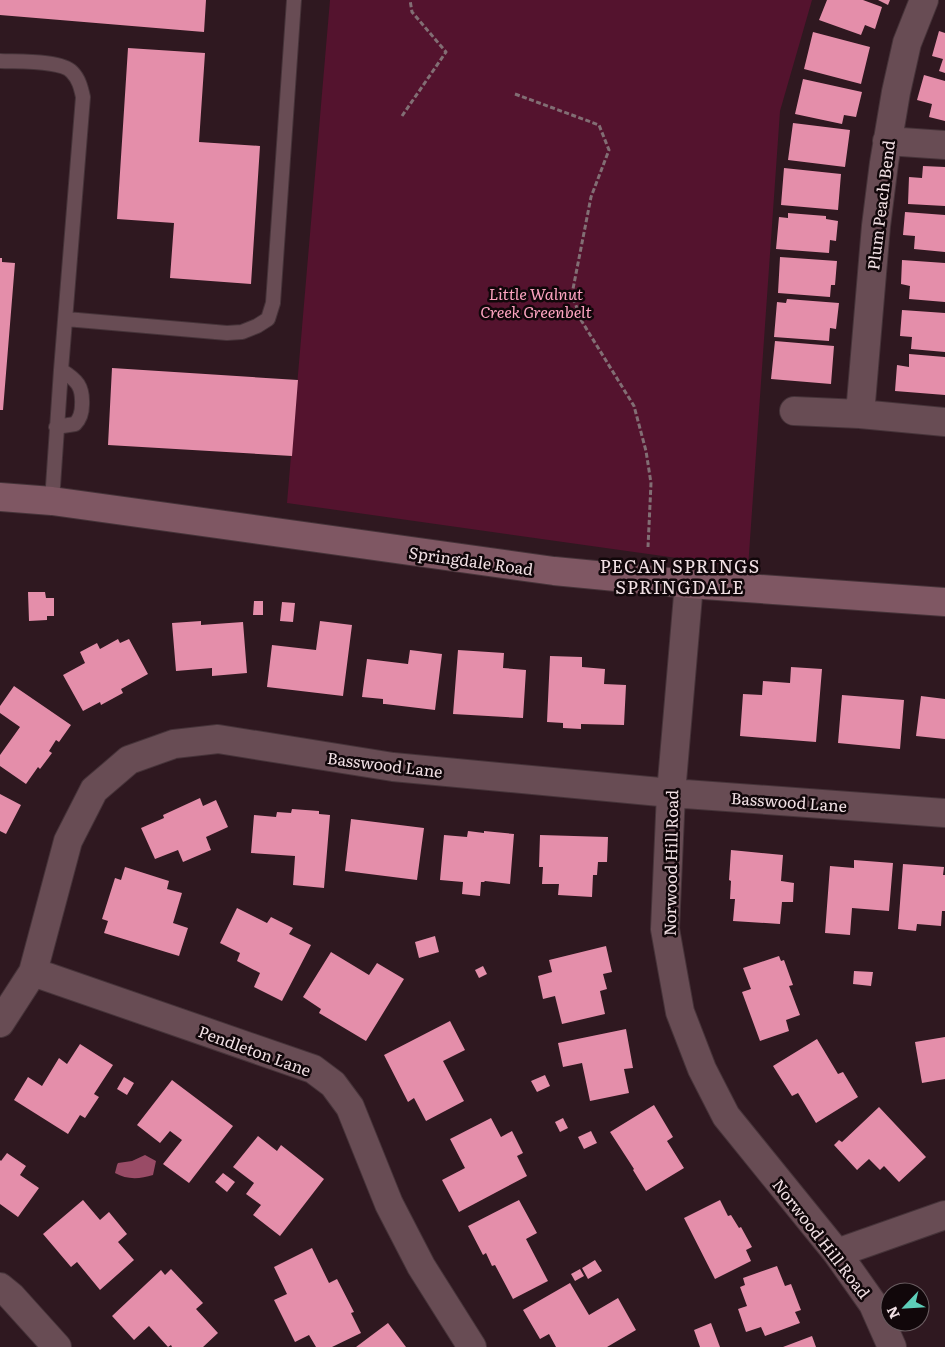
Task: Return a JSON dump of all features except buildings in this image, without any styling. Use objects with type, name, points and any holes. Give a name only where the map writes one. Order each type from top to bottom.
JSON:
[{"type":"main road","name":"Springdale Road","points":[[0,497],[52,501],[554,571],[688,584],[945,602]]},
{"type":"street","name":"Plum Peach Bend","points":[[860,414],[876,226],[882,178],[896,92],[907,43],[924,0]]},
{"type":"street","points":[[888,141],[945,144]]},
{"type":"street","points":[[794,411],[860,414],[945,422]]},
{"type":"street","name":"Norwood Hill Road","points":[[688,584],[671,793],[666,929],[680,1012],[702,1068],[726,1116],[837,1253],[873,1304],[892,1347]]},
{"type":"street","name":"Basswood Lane","points":[[0,1024],[33,972],[68,842],[94,790],[129,760],[174,744],[218,739],[393,767],[671,793],[945,813]]},
{"type":"street","name":"Pendleton Lane","points":[[33,972],[313,1069],[333,1084],[350,1107],[389,1204],[421,1266],[472,1347]]},
{"type":"street","points":[[837,1253],[945,1215]]},
{"type":"street","points":[[0,1287],[57,1347]]},
{"type":"lane","points":[[66,319],[242,332],[268,319],[273,302],[294,0]]},
{"type":"lane","points":[[0,61],[44,63],[57,65],[72,71],[80,85],[83,97],[56,427],[52,501]]},
{"type":"lane","points":[[56,427],[75,424],[82,408],[82,391],[80,386],[61,370]]},
{"type":"path","points":[[402,116],[446,52],[412,12],[410,0]]},
{"type":"path","points":[[515,94],[599,125],[610,150],[591,196],[572,294],[581,320],[634,406],[646,451],[651,484],[648,547]]},
{"type":"green space","name":"Little Walnut Creek Greenbelt","points":[[330,0],[812,0],[780,111],[748,568],[287,503]]},
{"type":"shaded area","points":[[145,1155],[156,1161],[153,1175],[134,1178],[124,1177],[115,1173],[118,1163],[132,1161]]},
{"type":"district","name":"PECAN SPRINGS SPRINGDALE","points":[[680,575]]}]
